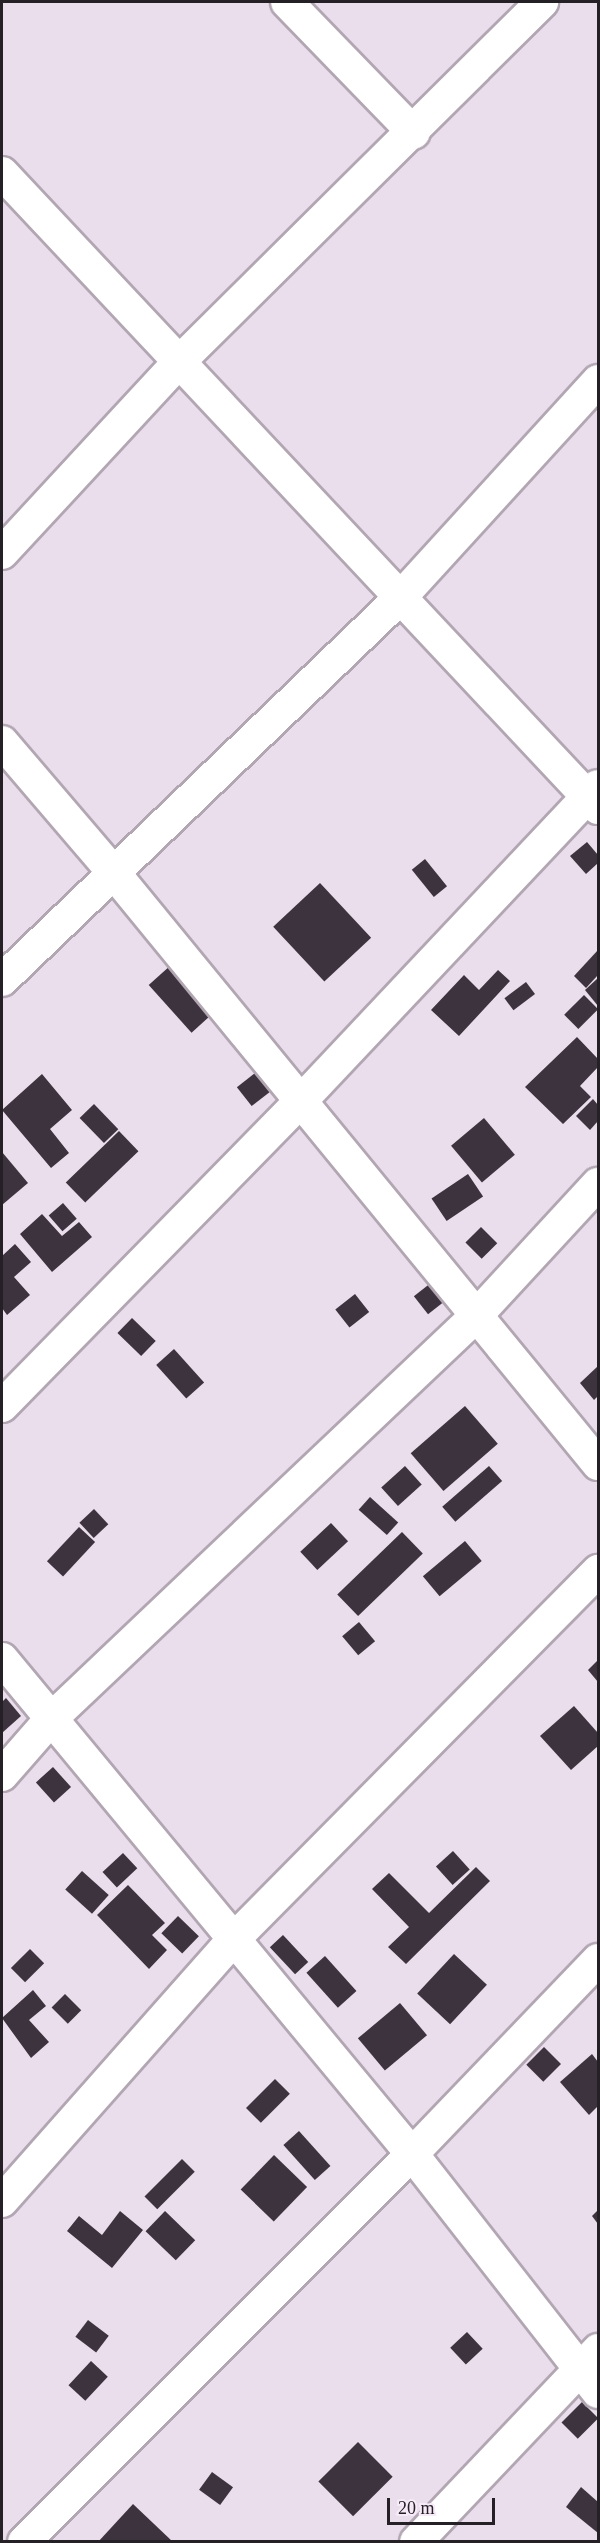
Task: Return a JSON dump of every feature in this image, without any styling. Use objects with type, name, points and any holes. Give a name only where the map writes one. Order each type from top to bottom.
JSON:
[{"type":"street","points":[[287,2],[414,133]]},
{"type":"street","points":[[2,553],[178,363],[414,133],[542,2]]},
{"type":"street","points":[[2,173],[400,598],[595,797],[2,1406]]},
{"type":"street","points":[[2,980],[400,598],[598,381]]},
{"type":"street","points":[[2,742],[114,873],[598,1464]]},
{"type":"street","points":[[2,1775],[51,1719],[476,1316],[598,1184]]},
{"type":"street","points":[[2,2201],[234,1940],[598,1571]]},
{"type":"street","points":[[2,1659],[592,2371],[416,2541]]},
{"type":"street","points":[[24,2541],[412,2154],[598,1960]]},
{"type":"building","points":[[587,842],[598,855],[598,863],[586,874],[570,856]]},
{"type":"building","points":[[425,859],[447,886],[434,897],[412,870]]},
{"type":"building","points":[[320,883],[371,938],[324,981],[273,927]]},
{"type":"building","points":[[598,950],[598,975],[586,988],[574,976]]},
{"type":"building","points":[[171,965],[214,1013],[192,1033],[149,985]]},
{"type":"building","points":[[498,970],[510,981],[459,1036],[431,1010],[464,975],[479,990]]},
{"type":"building","points":[[598,978],[598,1006],[585,990]]},
{"type":"building","points":[[526,982],[535,994],[513,1010],[504,998]]},
{"type":"building","points":[[584,995],[598,1009],[578,1029],[564,1015]]},
{"type":"building","points":[[577,1037],[598,1059],[598,1067],[580,1086],[591,1097],[563,1124],[525,1087]]},
{"type":"building","points":[[255,1073],[270,1092],[252,1106],[237,1087]]},
{"type":"building","points":[[42,1074],[72,1110],[50,1129],[69,1153],[51,1168],[2,1110]]},
{"type":"building","points":[[593,1099],[598,1105],[598,1121],[590,1130],[576,1116]]},
{"type":"building","points":[[94,1104],[118,1129],[104,1143],[80,1118]]},
{"type":"building","points":[[484,1118],[515,1155],[482,1182],[451,1146]]},
{"type":"building","points":[[119,1131],[138,1151],[85,1203],[66,1182]]},
{"type":"building","points":[[2,1152],[28,1183],[2,1205]]},
{"type":"building","points":[[468,1174],[483,1196],[447,1221],[432,1199]]},
{"type":"building","points":[[63,1203],[77,1219],[62,1231],[49,1215]]},
{"type":"building","points":[[42,1214],[62,1236],[79,1222],[92,1237],[52,1272],[20,1234]]},
{"type":"building","points":[[481,1227],[497,1243],[482,1259],[465,1243]]},
{"type":"building","points":[[15,1244],[31,1262],[14,1277],[30,1295],[7,1315],[2,1308],[2,1256]]},
{"type":"building","points":[[432,1282],[446,1300],[428,1314],[414,1296]]},
{"type":"building","points":[[355,1294],[369,1312],[349,1328],[335,1309]]},
{"type":"building","points":[[132,1318],[156,1341],[141,1356],[117,1333]]},
{"type":"building","points":[[174,1349],[204,1382],[186,1399],[156,1365]]},
{"type":"building","points":[[598,1366],[598,1396],[594,1400],[580,1383]]},
{"type":"building","points":[[465,1406],[498,1444],[443,1491],[411,1453]]},
{"type":"building","points":[[405,1466],[422,1485],[398,1506],[381,1487]]},
{"type":"building","points":[[489,1466],[502,1481],[455,1522],[442,1507]]},
{"type":"building","points":[[370,1497],[398,1522],[387,1535],[359,1510]]},
{"type":"building","points":[[94,1509],[108,1524],[94,1538],[79,1523]]},
{"type":"building","points":[[331,1523],[348,1541],[317,1570],[300,1552]]},
{"type":"building","points":[[79,1527],[95,1542],[63,1576],[47,1561]]},
{"type":"building","points":[[402,1532],[423,1554],[358,1616],[337,1595]]},
{"type":"building","points":[[465,1541],[482,1561],[440,1596],[423,1576]]},
{"type":"building","points":[[359,1622],[375,1641],[358,1655],[342,1636]]},
{"type":"building","points":[[598,1660],[598,1682],[588,1670]]},
{"type":"building","points":[[6,1698],[21,1716],[2,1733],[2,1702]]},
{"type":"building","points":[[574,1706],[598,1733],[598,1746],[571,1770],[540,1736]]},
{"type":"building","points":[[53,1767],[71,1787],[54,1802],[36,1782]]},
{"type":"building","points":[[453,1851],[470,1870],[453,1885],[436,1866]]},
{"type":"building","points":[[123,1853],[137,1868],[117,1887],[103,1872]]},
{"type":"building","points":[[476,1867],[490,1881],[406,1964],[388,1947],[409,1927],[372,1889],[389,1873],[429,1913]]},
{"type":"building","points":[[82,1871],[109,1895],[92,1914],[65,1890]]},
{"type":"building","points":[[128,1885],[165,1923],[152,1935],[167,1950],[149,1969],[97,1915]]},
{"type":"building","points":[[178,1916],[199,1936],[182,1953],[161,1933]]},
{"type":"building","points":[[283,1935],[308,1962],[295,1974],[270,1947]]},
{"type":"building","points":[[30,1949],[44,1963],[25,1982],[11,1968]]},
{"type":"building","points":[[454,1954],[487,1985],[450,2024],[417,1993]]},
{"type":"building","points":[[325,1956],[356,1991],[338,2008],[306,1973]]},
{"type":"building","points":[[33,1990],[46,2006],[29,2020],[49,2042],[31,2058],[2,2018]]},
{"type":"building","points":[[65,1994],[81,2010],[68,2024],[52,2007]]},
{"type":"building","points":[[400,2003],[427,2035],[385,2071],[358,2038]]},
{"type":"building","points":[[544,2047],[561,2064],[543,2082],[526,2065]]},
{"type":"building","points":[[592,2054],[598,2062],[598,2106],[589,2115],[560,2082]]},
{"type":"building","points":[[275,2079],[290,2094],[261,2123],[246,2108]]},
{"type":"building","points":[[299,2131],[330,2166],[315,2180],[283,2145]]},
{"type":"building","points":[[274,2155],[307,2187],[274,2221],[241,2190]]},
{"type":"building","points":[[182,2159],[195,2172],[157,2209],[145,2196]]},
{"type":"building","points":[[598,2210],[598,2224],[592,2216]]},
{"type":"building","points":[[120,2211],[143,2230],[112,2268],[67,2231],[79,2216],[102,2235]]},
{"type":"building","points":[[165,2211],[195,2240],[176,2260],[146,2231]]},
{"type":"building","points":[[88,2320],[109,2336],[96,2352],[75,2337]]},
{"type":"building","points":[[467,2332],[483,2349],[466,2365],[450,2348]]},
{"type":"building","points":[[91,2361],[108,2377],[85,2401],[68,2385]]},
{"type":"building","points":[[582,2402],[598,2419],[578,2439],[561,2423]]},
{"type":"building","points":[[358,2442],[393,2477],[353,2516],[318,2482]]},
{"type":"building","points":[[212,2472],[233,2487],[220,2505],[199,2490]]},
{"type":"building","points":[[581,2487],[598,2502],[598,2533],[566,2507]]},
{"type":"building","points":[[133,2504],[173,2542],[98,2542]]}]
